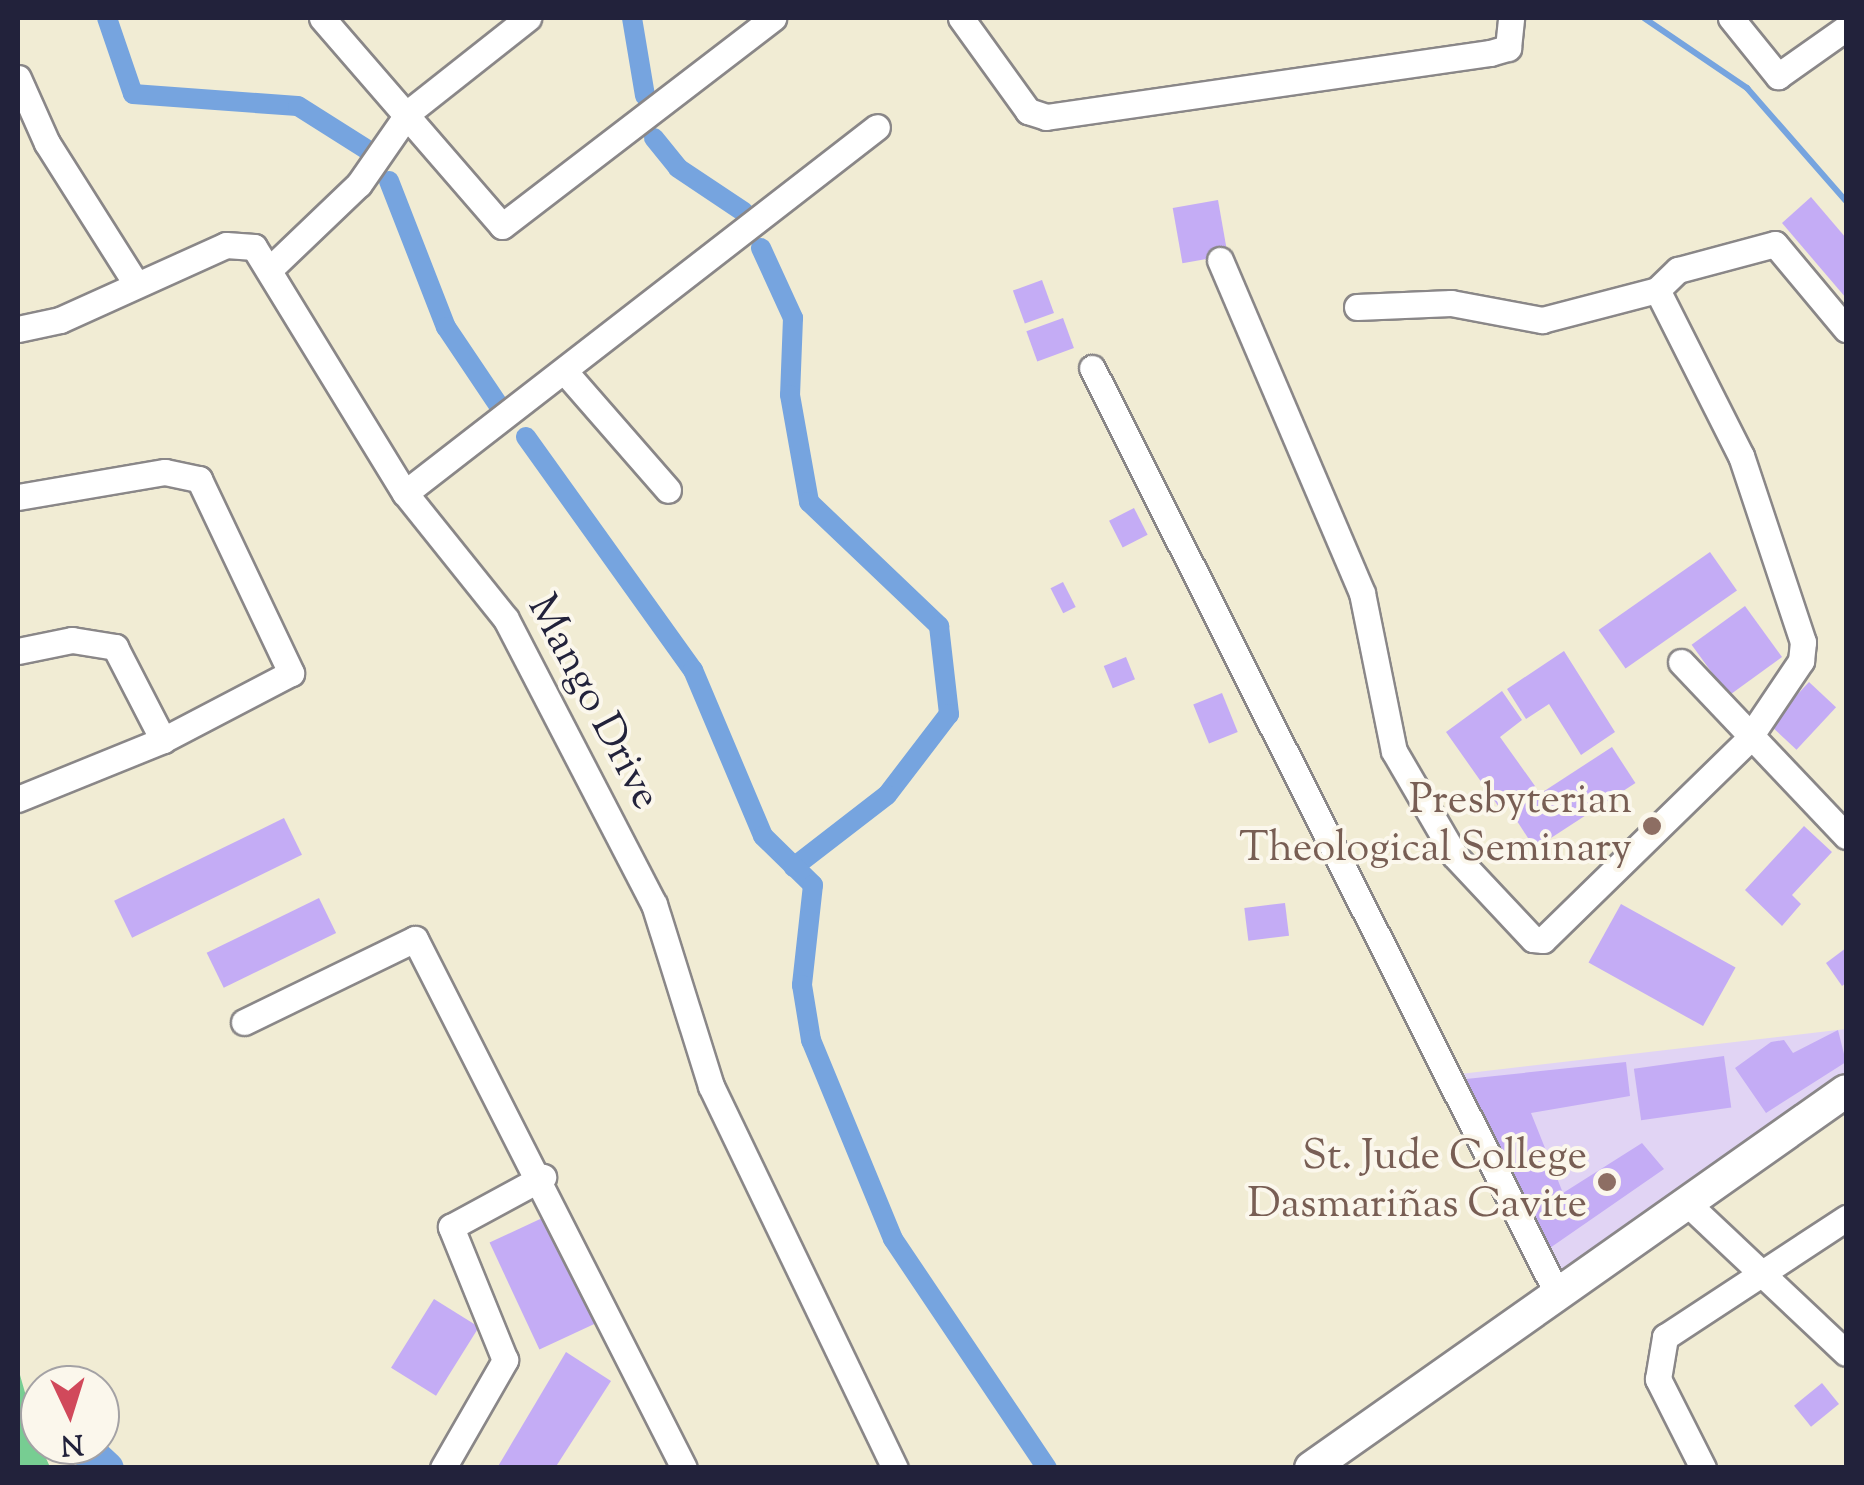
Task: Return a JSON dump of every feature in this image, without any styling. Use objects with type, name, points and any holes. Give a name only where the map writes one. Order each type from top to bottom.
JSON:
[{"type":"main road","points":[[1311,1468],[1846,1092]]},
{"type":"street","points":[[322,18],[409,112],[496,223],[509,226],[773,18]]},
{"type":"street","points":[[269,270],[358,184],[409,112],[528,18]]},
{"type":"street","points":[[961,18],[1028,111],[1046,117],[1490,53],[1508,48],[1512,18]]},
{"type":"street","points":[[1732,18],[1778,76],[1846,28]]},
{"type":"street","points":[[18,78],[47,143],[136,284]]},
{"type":"street","points":[[405,493],[566,373],[877,127]]},
{"type":"street","name":"Mango Drive","points":[[18,329],[236,242],[254,247],[405,493],[506,619],[654,904],[711,1086],[895,1468]]},
{"type":"street","points":[[1358,307],[1452,303],[1542,320],[1657,290],[1678,270],[1774,244],[1846,329]]},
{"type":"street","points":[[1220,260],[1362,593],[1394,752],[1456,856],[1533,939],[1543,940],[1747,741],[1793,676],[1803,642],[1740,456],[1657,290]]},
{"type":"street","points":[[1092,368],[1558,1295]]},
{"type":"street","points":[[566,373],[668,490]]},
{"type":"street","points":[[18,497],[165,472],[211,492],[291,673],[162,740],[18,799]]},
{"type":"street","points":[[18,650],[72,640],[115,647],[162,740]]},
{"type":"street","points":[[1682,662],[1747,741],[1846,836]]},
{"type":"street","points":[[244,1022],[415,940],[543,1176],[684,1468]]},
{"type":"street","points":[[443,1468],[505,1360],[451,1227],[543,1176]]},
{"type":"street","points":[[1688,1204],[1758,1277],[1846,1353]]},
{"type":"street","points":[[1703,1468],[1655,1357],[1665,1337],[1846,1218]]},
{"type":"shaded area","name":"St. Jude College Dasmariñas Cavite","points":[[1846,1029],[1846,1079],[1560,1285],[1460,1074]]},
{"type":"green space","points":[[18,1368],[20,1465],[50,1467],[18,1467]]},
{"type":"building","points":[[1811,197],[1846,238],[1846,298],[1782,223]]},
{"type":"building","points":[[1218,200],[1228,255],[1182,263],[1173,208]]},
{"type":"building","points":[[1042,280],[1054,313],[1025,323],[1013,291]]},
{"type":"building","points":[[1063,318],[1074,348],[1037,361],[1026,331]]},
{"type":"building","points":[[1134,508],[1148,535],[1123,547],[1109,521]]},
{"type":"building","points":[[1710,552],[1737,591],[1626,669],[1599,630]]},
{"type":"building","points":[[1063,582],[1076,607],[1063,613],[1051,588]]},
{"type":"building","points":[[1745,606],[1782,657],[1729,696],[1692,645]]},
{"type":"building","points":[[1564,651],[1615,732],[1581,755],[1549,704],[1526,719],[1507,689]]},
{"type":"building","points":[[1126,657],[1135,679],[1113,688],[1104,666]]},
{"type":"building","points":[[1809,682],[1836,707],[1797,750],[1769,724]]},
{"type":"building","points":[[1502,691],[1522,720],[1500,737],[1535,786],[1501,810],[1446,732]]},
{"type":"building","points":[[1222,693],[1238,732],[1209,744],[1193,705]]},
{"type":"building","points":[[1612,747],[1635,783],[1535,848],[1511,812]]},
{"type":"building","points":[[284,818],[302,855],[132,938],[114,901]]},
{"type":"building","points":[[1804,826],[1832,852],[1792,895],[1801,904],[1782,926],[1745,890]]},
{"type":"building","points":[[319,898],[336,933],[224,988],[207,953]]},
{"type":"building","points":[[1285,903],[1289,936],[1248,941],[1244,908]]},
{"type":"building","points":[[1621,904],[1736,968],[1703,1026],[1589,963]]},
{"type":"building","points":[[1846,948],[1846,983],[1842,986],[1826,963]]},
{"type":"building","points":[[1838,1030],[1846,1062],[1766,1113],[1735,1068],[1771,1042],[1784,1040],[1793,1053]]},
{"type":"building","points":[[1724,1056],[1731,1107],[1641,1120],[1634,1069]]},
{"type":"building","points":[[1626,1062],[1630,1096],[1531,1113],[1563,1193],[1642,1143],[1664,1169],[1547,1250],[1466,1079]]},
{"type":"building","points":[[553,1213],[603,1320],[539,1350],[490,1243]]},
{"type":"building","points":[[434,1299],[479,1327],[436,1396],[391,1368]]},
{"type":"building","points":[[566,1352],[611,1381],[555,1468],[497,1468]]},
{"type":"building","points":[[1822,1383],[1839,1404],[1811,1427],[1794,1406]]},
{"type":"waterway","points":[[107,18],[133,94],[298,106],[366,149]]},
{"type":"waterway","points":[[632,18],[645,96]]},
{"type":"waterway","points":[[1644,18],[1747,88],[1846,201]]},
{"type":"waterway","points":[[654,138],[678,168],[744,212]]},
{"type":"waterway","points":[[389,181],[446,327],[499,406]]},
{"type":"waterway","points":[[761,248],[793,318],[790,395],[809,502],[939,626],[949,714],[887,795],[794,867]]},
{"type":"waterway","points":[[526,437],[693,670],[763,836],[813,885],[802,985],[811,1040],[893,1239],[1047,1468]]},
{"type":"waterway","points":[[103,1465],[106,1468]]},
{"type":"place","name":"Presbyterian Theological Seminary","points":[[1652,826]]},
{"type":"place","name":"St. Jude College Dasmariñas Cavite","points":[[1607,1182]]}]
